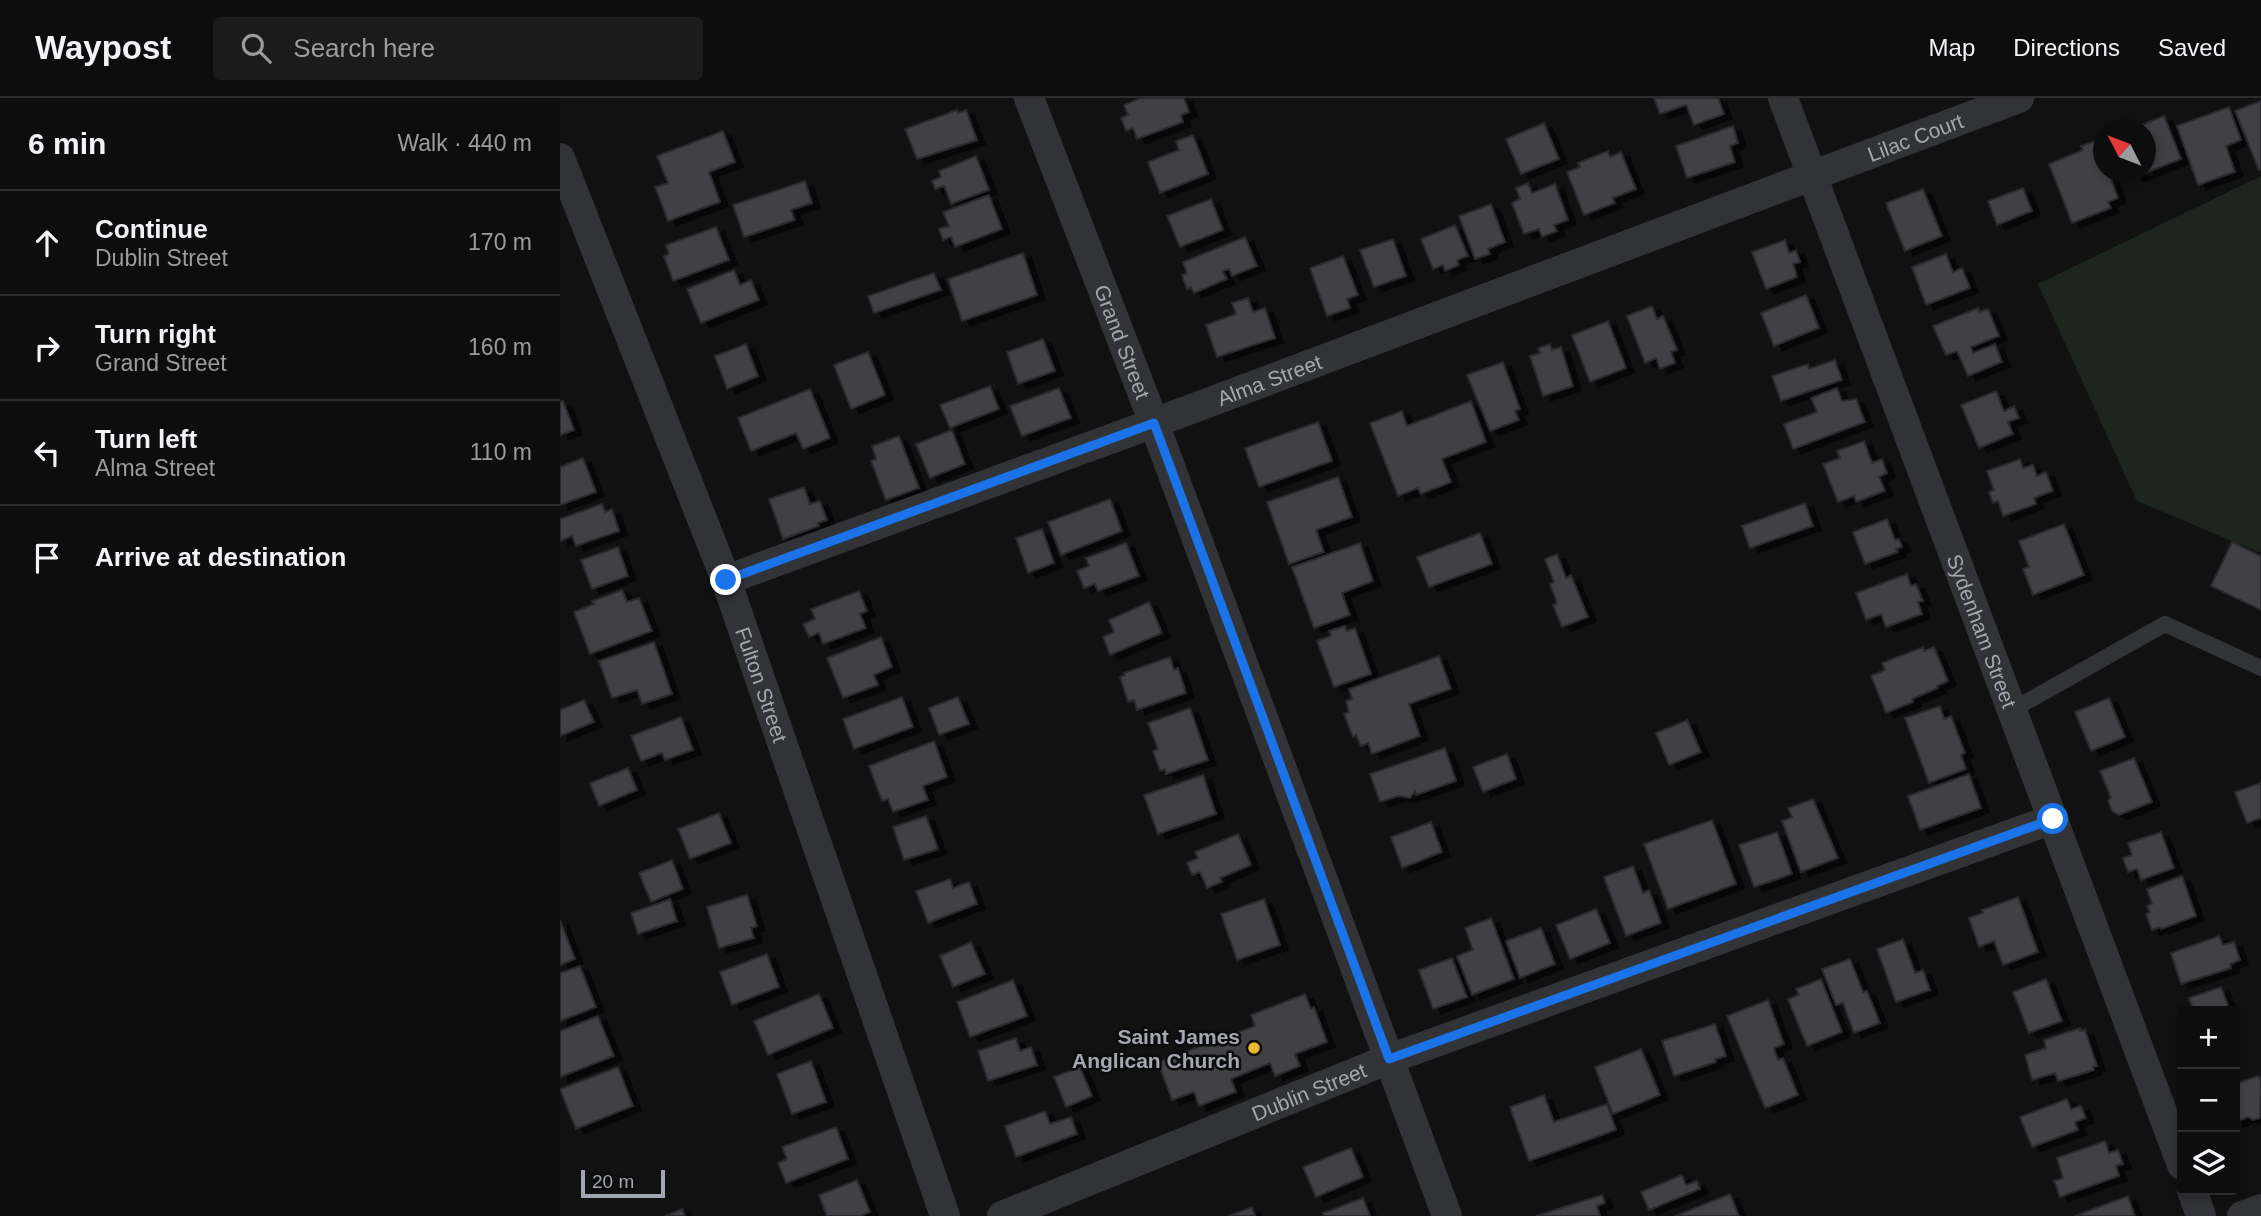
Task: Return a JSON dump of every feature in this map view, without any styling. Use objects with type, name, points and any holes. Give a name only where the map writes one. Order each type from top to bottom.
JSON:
[{"type":"street","name":"Grand Street","points":[[1029,98],[1154,423],[1447,1216]]},
{"type":"street","name":"Sydenham Street","points":[[1783,98],[2177,1152]]},
{"type":"street","name":"Lilac Court","points":[[1812,176],[2019,98]]},
{"type":"street","name":"Fulton Street","points":[[560,158],[726,580],[945,1216]]},
{"type":"street","name":"Alma Street","points":[[726,580],[1812,176]]},
{"type":"street","name":"Dublin Street","points":[[1002,1216],[1389,1059],[2053,819]]},
{"type":"street","points":[[2194,1195],[2202,1216]]},
{"type":"street","points":[[2242,1216],[2261,1209]]},
{"type":"lane","points":[[2012,710],[2165,624],[2261,668]]},
{"type":"shaded area","points":[[2261,176],[2261,553],[2137,501],[2038,284]]},
{"type":"building","points":[[1141,98],[1184,98],[1189,112],[1181,115],[1183,122],[1137,139],[1133,128],[1126,131],[1121,118],[1128,115],[1124,105]]},
{"type":"building","points":[[1654,98],[1718,98],[1724,114],[1694,125],[1686,105],[1660,114]]},
{"type":"building","points":[[2261,101],[2261,169],[2259,170],[2235,111]]},
{"type":"building","points":[[2229,107],[2241,140],[2226,146],[2235,172],[2198,185],[2177,126]]},
{"type":"building","points":[[957,110],[958,113],[966,110],[977,140],[917,159],[905,129]]},
{"type":"building","points":[[2164,116],[2181,159],[2156,169],[2156,119]]},
{"type":"building","points":[[1544,123],[1559,159],[1521,174],[1506,139]]},
{"type":"building","points":[[1733,126],[1738,143],[1730,146],[1735,162],[1687,178],[1676,146]]},
{"type":"building","points":[[723,131],[735,162],[709,172],[720,202],[668,221],[655,187],[668,183],[657,156]]},
{"type":"building","points":[[1193,135],[1208,174],[1160,193],[1148,162],[1179,150],[1176,141]]},
{"type":"building","points":[[2093,142],[2093,182],[2112,182],[2118,198],[2108,202],[2111,208],[2072,223],[2049,164],[2083,150],[2081,146]]},
{"type":"building","points":[[1608,151],[1610,157],[1621,152],[1636,189],[1613,198],[1615,203],[1584,215],[1567,172],[1580,167],[1578,163]]},
{"type":"building","points":[[976,156],[989,190],[951,204],[944,186],[935,189],[932,181],[941,177],[939,171]]},
{"type":"building","points":[[805,181],[812,203],[791,210],[795,220],[744,237],[733,205]]},
{"type":"building","points":[[1528,183],[1532,193],[1555,184],[1568,220],[1554,225],[1557,231],[1542,237],[1539,229],[1524,234],[1512,203],[1520,199],[1516,188]]},
{"type":"building","points":[[2023,188],[2032,211],[1997,225],[1988,201]]},
{"type":"building","points":[[1923,189],[1942,236],[1905,251],[1886,203]]},
{"type":"building","points":[[989,195],[1002,229],[955,247],[951,237],[943,240],[939,229],[949,226],[943,212]]},
{"type":"building","points":[[1211,199],[1223,230],[1180,247],[1167,216]]},
{"type":"building","points":[[1491,204],[1505,242],[1488,249],[1490,254],[1475,259],[1459,216]]},
{"type":"building","points":[[1455,225],[1468,256],[1457,260],[1459,265],[1445,271],[1443,265],[1433,269],[1421,239]]},
{"type":"building","points":[[716,227],[729,260],[673,281],[664,256],[669,254],[666,245]]},
{"type":"building","points":[[1245,237],[1257,266],[1232,276],[1229,269],[1223,271],[1227,279],[1194,293],[1191,287],[1187,289],[1182,275],[1187,273],[1183,262]]},
{"type":"building","points":[[1393,239],[1406,276],[1374,287],[1360,250]]},
{"type":"building","points":[[1785,240],[1789,253],[1796,250],[1800,262],[1793,264],[1797,277],[1766,289],[1752,252]]},
{"type":"building","points":[[1023,253],[1037,295],[962,321],[948,279]]},
{"type":"building","points":[[1946,254],[1953,272],[1962,268],[1970,288],[1926,305],[1912,267]]},
{"type":"building","points":[[1343,256],[1358,295],[1347,299],[1350,308],[1327,316],[1310,268]]},
{"type":"building","points":[[734,270],[740,285],[751,280],[759,300],[701,323],[687,289]]},
{"type":"building","points":[[934,273],[941,290],[874,313],[868,296]]},
{"type":"building","points":[[1806,295],[1819,328],[1774,346],[1761,313]]},
{"type":"building","points":[[1248,298],[1253,312],[1265,308],[1275,338],[1217,357],[1206,325],[1236,314],[1232,303]]},
{"type":"building","points":[[1652,306],[1657,319],[1663,316],[1677,350],[1671,352],[1675,363],[1660,369],[1656,358],[1645,363],[1627,316]]},
{"type":"building","points":[[1978,308],[1979,312],[1988,309],[1999,336],[1971,347],[1973,353],[1995,344],[2002,362],[1968,376],[1957,351],[1946,355],[1933,326]]},
{"type":"building","points":[[1608,321],[1626,368],[1590,382],[1572,335]]},
{"type":"building","points":[[1043,339],[1055,371],[1018,384],[1007,352]]},
{"type":"building","points":[[746,344],[758,376],[727,389],[715,356]]},
{"type":"building","points":[[1550,344],[1552,350],[1561,347],[1573,386],[1543,396],[1530,356],[1540,353],[1538,348]]},
{"type":"building","points":[[868,352],[885,395],[851,409],[834,365]]},
{"type":"building","points":[[1835,360],[1842,380],[1781,401],[1772,376],[1808,364],[1809,369]]},
{"type":"building","points":[[1503,362],[1520,409],[1515,411],[1519,420],[1490,431],[1467,375]]},
{"type":"building","points":[[990,386],[999,409],[950,428],[940,405]]},
{"type":"building","points":[[1059,388],[1071,418],[1022,436],[1010,406]]},
{"type":"building","points":[[1837,388],[1842,401],[1856,399],[1865,422],[1793,449],[1784,424],[1817,412],[1811,398]]},
{"type":"building","points":[[810,389],[830,438],[803,449],[796,433],[751,451],[738,418]]},
{"type":"building","points":[[1996,391],[2004,411],[2014,406],[2019,418],[2008,422],[2013,434],[1979,448],[1961,405]]},
{"type":"building","points":[[563,401],[574,430],[560,435],[560,402]]},
{"type":"building","points":[[1471,401],[1486,442],[1442,459],[1451,482],[1421,494],[1418,488],[1398,496],[1370,423],[1402,411],[1407,426]]},
{"type":"building","points":[[1318,422],[1332,461],[1259,487],[1245,448]]},
{"type":"building","points":[[952,430],[965,464],[930,478],[916,444]]},
{"type":"building","points":[[899,436],[919,488],[886,500],[871,461],[876,459],[872,446]]},
{"type":"building","points":[[1864,441],[1872,463],[1882,459],[1887,473],[1879,477],[1885,491],[1856,502],[1854,496],[1838,502],[1823,464],[1840,458],[1837,451]]},
{"type":"building","points":[[583,458],[596,492],[560,505],[560,467]]},
{"type":"building","points":[[2020,459],[2023,468],[2033,465],[2037,476],[2046,472],[2053,491],[2034,498],[2036,504],[2003,516],[1998,501],[1993,503],[1989,492],[1994,490],[1987,471]]},
{"type":"building","points":[[1338,477],[1352,517],[1316,530],[1324,552],[1289,564],[1267,502]]},
{"type":"building","points":[[804,487],[810,504],[820,501],[827,520],[818,523],[819,526],[783,539],[769,499]]},
{"type":"building","points":[[1110,499],[1122,531],[1061,555],[1048,522]]},
{"type":"building","points":[[1805,503],[1813,526],[1750,548],[1742,526]]},
{"type":"building","points":[[602,504],[605,512],[612,509],[619,531],[576,546],[572,536],[560,541],[560,519]]},
{"type":"building","points":[[1887,519],[1895,540],[1899,539],[1902,547],[1896,549],[1898,552],[1865,564],[1853,532]]},
{"type":"building","points":[[2064,524],[2084,575],[2033,595],[2023,569],[2029,567],[2019,541]]},
{"type":"building","points":[[1042,529],[1054,563],[1028,573],[1016,538]]},
{"type":"building","points":[[1480,533],[1492,564],[1429,587],[1417,557]]},
{"type":"building","points":[[2232,542],[2261,556],[2261,610],[2211,586]]},
{"type":"building","points":[[1126,543],[1139,576],[1098,591],[1095,584],[1084,588],[1077,571],[1089,566],[1086,558]]},
{"type":"building","points":[[1360,543],[1373,581],[1342,593],[1350,615],[1314,628],[1292,567]]},
{"type":"building","points":[[618,547],[628,576],[592,589],[581,560]]},
{"type":"building","points":[[1557,554],[1566,578],[1571,575],[1588,617],[1562,627],[1553,605],[1557,603],[1550,584],[1554,582],[1545,559]]},
{"type":"building","points":[[1907,574],[1911,586],[1916,584],[1923,601],[1918,602],[1922,614],[1886,627],[1881,614],[1866,620],[1856,593]]},
{"type":"building","points":[[622,590],[627,602],[639,598],[652,631],[590,654],[574,612],[594,604],[592,601]]},
{"type":"building","points":[[859,591],[867,611],[860,614],[866,628],[823,644],[819,633],[809,637],[803,624],[815,619],[811,609]]},
{"type":"building","points":[[1149,602],[1162,633],[1110,655],[1103,637],[1114,632],[1109,620]]},
{"type":"building","points":[[1345,626],[1347,631],[1355,628],[1371,674],[1334,687],[1317,641],[1331,636],[1329,631]]},
{"type":"building","points":[[881,637],[892,667],[874,675],[878,685],[843,698],[827,658]]},
{"type":"building","points":[[654,642],[672,694],[642,704],[637,690],[612,698],[599,661]]},
{"type":"building","points":[[1923,647],[1924,651],[1934,647],[1948,681],[1912,699],[1913,702],[1886,713],[1871,676],[1885,670],[1882,663]]},
{"type":"building","points":[[1439,656],[1451,689],[1409,704],[1420,736],[1372,754],[1368,743],[1361,746],[1356,735],[1353,737],[1344,714],[1349,712],[1346,701],[1352,699],[1349,689]]},
{"type":"building","points":[[1170,657],[1174,670],[1178,668],[1186,693],[1137,710],[1134,700],[1128,702],[1120,677],[1125,675],[1124,673]]},
{"type":"building","points":[[902,697],[913,727],[854,749],[843,719]]},
{"type":"building","points":[[958,697],[969,724],[939,735],[929,708]]},
{"type":"building","points":[[2109,698],[2125,737],[2091,751],[2075,712]]},
{"type":"building","points":[[584,700],[594,722],[560,736],[560,710]]},
{"type":"building","points":[[1940,706],[1944,719],[1951,716],[1965,753],[1961,755],[1966,769],[1929,783],[1905,718]]},
{"type":"building","points":[[1190,708],[1208,760],[1166,774],[1165,769],[1160,771],[1153,751],[1158,749],[1148,723]]},
{"type":"building","points":[[681,717],[693,750],[665,760],[662,753],[641,761],[631,736]]},
{"type":"building","points":[[1687,720],[1701,752],[1669,765],[1656,733]]},
{"type":"building","points":[[934,741],[947,777],[923,786],[928,800],[893,812],[888,799],[882,801],[869,766]]},
{"type":"building","points":[[1445,748],[1456,781],[1416,795],[1415,791],[1410,798],[1398,796],[1380,802],[1370,774]]},
{"type":"building","points":[[1507,754],[1516,779],[1483,792],[1473,767]]},
{"type":"building","points":[[2134,758],[2152,802],[2119,815],[2112,811],[2108,801],[2111,797],[2100,771]]},
{"type":"building","points":[[628,768],[637,790],[599,806],[590,783]]},
{"type":"building","points":[[1969,774],[1981,808],[1920,830],[1908,796]]},
{"type":"building","points":[[1203,775],[1216,814],[1158,834],[1144,795]]},
{"type":"building","points":[[2261,783],[2261,818],[2247,823],[2235,792]]},
{"type":"building","points":[[1813,799],[1838,858],[1801,872],[1782,821],[1792,817],[1788,808]]},
{"type":"building","points":[[719,813],[731,843],[690,859],[678,829]]},
{"type":"building","points":[[926,816],[938,849],[904,860],[893,827]]},
{"type":"building","points":[[1712,820],[1736,884],[1668,909],[1644,844]]},
{"type":"building","points":[[1431,822],[1442,852],[1402,868],[1391,837]]},
{"type":"building","points":[[1777,832],[1792,874],[1754,887],[1739,845]]},
{"type":"building","points":[[2161,832],[2174,868],[2141,880],[2137,869],[2128,872],[2123,858],[2132,855],[2128,843]]},
{"type":"building","points":[[1238,834],[1251,865],[1220,878],[1222,882],[1207,888],[1200,872],[1192,875],[1187,863],[1198,858],[1195,852]]},
{"type":"building","points":[[672,860],[683,889],[651,902],[639,873]]},
{"type":"building","points":[[1633,866],[1643,893],[1649,890],[1661,923],[1626,936],[1604,877]]},
{"type":"building","points":[[2182,876],[2196,916],[2152,930],[2146,914],[2150,912],[2147,906],[2152,904],[2147,889]]},
{"type":"building","points":[[950,879],[953,888],[969,882],[977,904],[928,923],[916,891]]},
{"type":"building","points":[[747,895],[757,926],[751,928],[754,938],[719,948],[707,907]]},
{"type":"building","points":[[2018,897],[2038,952],[2003,965],[1994,941],[1979,947],[1969,918],[1983,913],[1982,910]]},
{"type":"building","points":[[670,899],[677,921],[638,934],[631,913]]},
{"type":"building","points":[[1264,899],[1280,945],[1237,960],[1221,914]]},
{"type":"building","points":[[1596,909],[1610,943],[1570,959],[1556,925]]},
{"type":"building","points":[[1491,918],[1514,979],[1472,995],[1457,956],[1473,950],[1465,928]]},
{"type":"building","points":[[560,920],[575,959],[560,965]]},
{"type":"building","points":[[1541,928],[1555,964],[1520,978],[1506,941]]},
{"type":"building","points":[[2219,936],[2223,945],[2234,942],[2240,960],[2230,964],[2231,968],[2181,984],[2171,953]]},
{"type":"building","points":[[1903,939],[1915,973],[1923,970],[1930,990],[1896,1002],[1877,949]]},
{"type":"building","points":[[971,942],[985,974],[953,987],[940,956]]},
{"type":"building","points":[[767,954],[779,987],[732,1005],[720,972]]},
{"type":"building","points":[[1452,958],[1467,997],[1433,1009],[1419,970]]},
{"type":"building","points":[[1850,959],[1863,992],[1867,991],[1880,1023],[1854,1033],[1843,1003],[1836,1005],[1822,969]]},
{"type":"building","points":[[580,966],[596,1007],[560,1021],[560,973]]},
{"type":"building","points":[[1821,979],[1842,1032],[1807,1046],[1788,999],[1799,995],[1796,989]]},
{"type":"building","points":[[2046,979],[2062,1021],[2029,1033],[2013,992]]},
{"type":"building","points":[[1013,980],[1027,1016],[970,1037],[957,1002]]},
{"type":"building","points":[[2221,987],[2228,1006],[2192,1006],[2189,998]]},
{"type":"building","points":[[819,994],[833,1028],[768,1055],[754,1021]]},
{"type":"building","name":"Saint James Anglican Church","points":[[1305,994],[1311,1009],[1314,1007],[1327,1042],[1295,1054],[1300,1066],[1275,1076],[1270,1063],[1231,1079],[1236,1092],[1199,1106],[1194,1092],[1172,1100],[1158,1062],[1255,1026],[1251,1015]]},
{"type":"building","points":[[1768,1000],[1784,1044],[1774,1048],[1778,1060],[1783,1058],[1798,1095],[1765,1108],[1727,1016]]},
{"type":"building","points":[[598,1016],[614,1056],[560,1077],[560,1031]]},
{"type":"building","points":[[1715,1024],[1726,1056],[1674,1076],[1662,1041]]},
{"type":"building","points":[[2080,1028],[2080,1031],[2085,1030],[2097,1066],[2093,1067],[2094,1070],[2058,1081],[2055,1073],[2032,1080],[2025,1055],[2046,1048],[2044,1040]]},
{"type":"building","points":[[1016,1038],[1020,1051],[1031,1047],[1037,1065],[988,1081],[978,1051]]},
{"type":"building","points":[[1641,1049],[1660,1095],[1613,1114],[1595,1067]]},
{"type":"building","points":[[811,1061],[826,1102],[792,1114],[777,1074]]},
{"type":"building","points":[[618,1067],[633,1106],[576,1129],[560,1089]]},
{"type":"building","points":[[1080,1067],[1092,1096],[1066,1107],[1054,1077]]},
{"type":"building","points":[[2258,1076],[2261,1079],[2260,1118],[2253,1120],[2248,1117],[2240,1120],[2240,1082]]},
{"type":"building","points":[[1544,1095],[1554,1122],[1607,1104],[1616,1130],[1529,1161],[1510,1107]]},
{"type":"building","points":[[2067,1099],[2071,1109],[2081,1106],[2086,1118],[2075,1122],[2078,1130],[2032,1147],[2020,1117]]},
{"type":"building","points":[[1045,1111],[1050,1124],[1071,1117],[1077,1134],[1016,1157],[1005,1126]]},
{"type":"building","points":[[836,1127],[848,1159],[786,1183],[778,1163],[787,1159],[782,1147]]},
{"type":"building","points":[[2105,1141],[2109,1153],[2118,1150],[2123,1164],[2116,1166],[2119,1176],[2060,1197],[2054,1181],[2063,1178],[2057,1158]]},
{"type":"building","points":[[1351,1148],[1363,1177],[1316,1197],[1303,1167]]},
{"type":"building","points":[[1682,1175],[1686,1185],[1697,1181],[1700,1189],[1649,1210],[1641,1192]]},
{"type":"building","points":[[857,1180],[870,1212],[860,1216],[827,1216],[819,1195]]},
{"type":"building","points":[[1730,1194],[1739,1216],[1675,1216]]},
{"type":"building","points":[[1602,1195],[1605,1203],[1597,1206],[1600,1216],[1536,1216]]},
{"type":"building","points":[[2128,1196],[2135,1216],[2075,1216]]},
{"type":"building","points":[[1363,1198],[1370,1216],[1325,1216],[1323,1213]]},
{"type":"building","points":[[1252,1207],[1255,1216],[1228,1216]]},
{"type":"building","points":[[682,1209],[685,1216],[665,1216]]},
{"type":"place","name":"Saint James Anglican Church","points":[[1254,1048]]},
{"type":"route","points":[[726,580],[1154,423],[1389,1059],[2053,819]]}]
